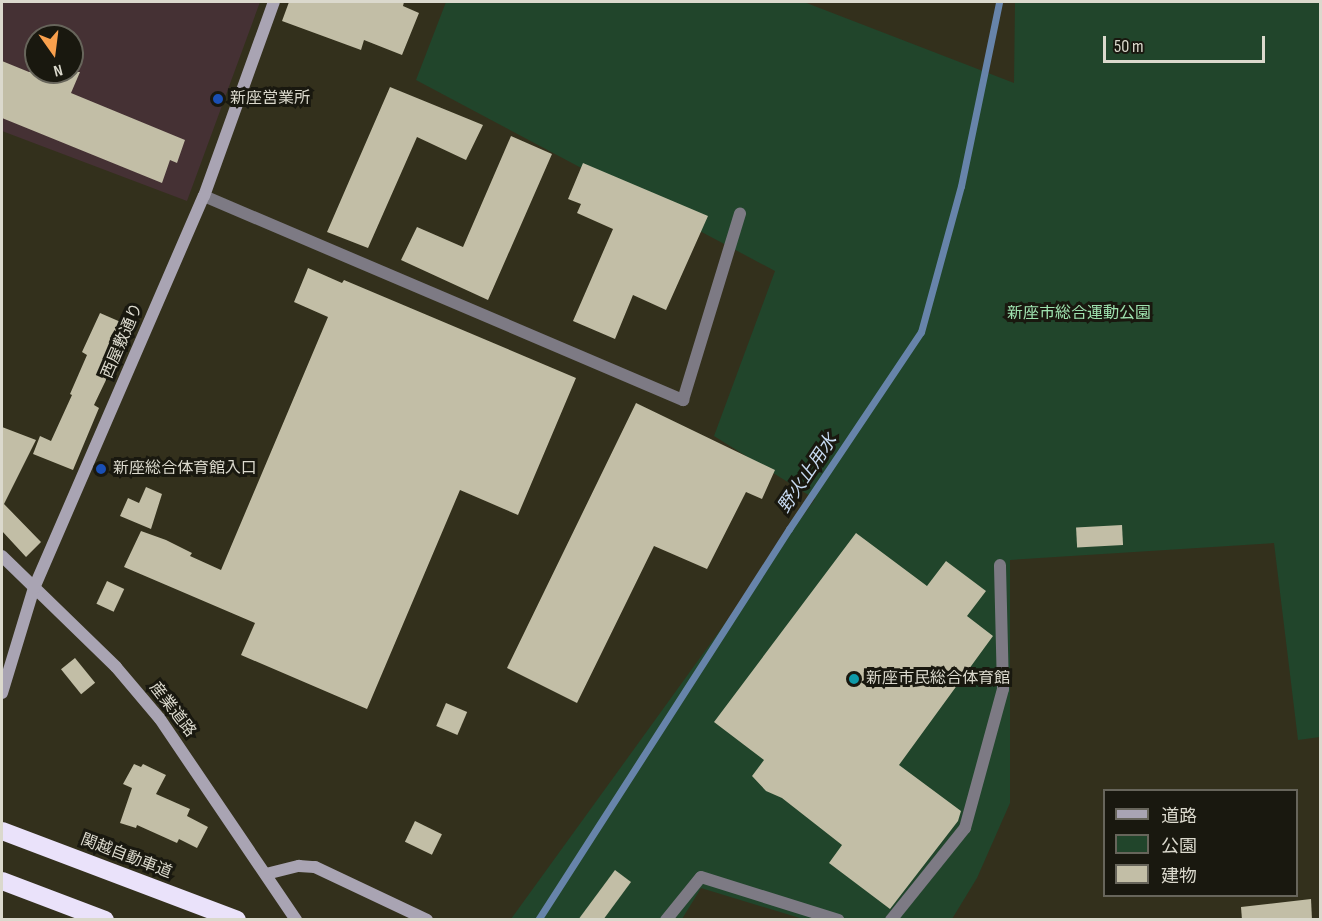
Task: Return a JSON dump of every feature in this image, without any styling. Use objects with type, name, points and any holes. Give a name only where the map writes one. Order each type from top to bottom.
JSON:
[{"type":"highway","name":"関越自動車道","points":[[2,831],[237,920]]},
{"type":"highway","points":[[2,881],[105,920]]},
{"type":"street","name":"西屋敷通り","points":[[2,693],[34,588],[204,196],[274,2]]},
{"type":"street","points":[[204,196],[683,400],[740,213]]},
{"type":"street","name":"産業道路","points":[[2,556],[116,667],[160,719],[296,920]]},
{"type":"street","points":[[891,920],[965,828],[1003,689],[1000,565]]},
{"type":"street","points":[[266,874],[299,866],[315,867],[428,920]]},
{"type":"street","points":[[666,920],[701,877],[838,920]]},
{"type":"shaded area","points":[[2,2],[260,2],[187,201],[2,131]]},
{"type":"green space","name":"新座市総合運動公園","points":[[446,2],[804,2],[1014,83],[1015,2],[1320,2],[1320,737],[1298,740],[1274,543],[1010,560],[1010,803],[977,878],[952,919],[803,919],[701,888],[682,919],[511,919],[815,499],[714,436],[775,271],[416,80]]},
{"type":"building","points":[[289,2],[404,2],[403,6],[419,13],[402,55],[364,40],[361,50],[282,21]]},
{"type":"building","points":[[2,61],[24,70],[24,84],[75,84],[71,93],[185,140],[177,163],[170,160],[162,183],[2,118]]},
{"type":"building","points":[[390,87],[483,125],[466,160],[417,137],[368,248],[327,232]]},
{"type":"building","points":[[511,136],[552,154],[488,300],[401,260],[417,227],[463,247]]},
{"type":"building","points":[[583,163],[708,216],[666,310],[633,295],[615,339],[573,321],[613,229],[577,213],[581,204],[568,199]]},
{"type":"building","points":[[308,268],[342,283],[344,280],[576,378],[518,515],[460,490],[367,709],[241,655],[255,623],[124,567],[141,531],[166,540],[192,553],[190,556],[221,570],[328,317],[294,302]]},
{"type":"building","points":[[100,313],[123,323],[120,330],[128,334],[94,405],[99,408],[73,470],[33,454],[40,436],[51,441],[72,395],[70,394],[87,355],[82,352]]},
{"type":"building","points":[[636,403],[775,470],[762,499],[746,492],[707,569],[654,546],[577,703],[507,668]]},
{"type":"building","points":[[2,427],[36,440],[4,504],[41,542],[26,557],[2,531]]},
{"type":"building","points":[[146,487],[162,494],[151,529],[120,516],[128,498],[139,503]]},
{"type":"building","points":[[1122,525],[1123,545],[1077,547],[1076,527]]},
{"type":"building","name":"新座市民総合体育館","points":[[856,533],[927,586],[946,561],[986,591],[967,616],[993,636],[899,765],[961,811],[958,821],[890,909],[829,863],[842,845],[782,798],[766,791],[752,776],[764,760],[714,722]]},
{"type":"building","points":[[107,581],[124,589],[114,612],[96,604]]},
{"type":"building","points":[[75,658],[95,683],[81,694],[61,669]]},
{"type":"building","points":[[446,703],[467,712],[457,735],[436,726]]},
{"type":"building","points":[[134,764],[141,767],[143,764],[166,775],[156,794],[190,809],[187,816],[208,827],[197,848],[179,839],[177,843],[137,825],[136,828],[120,823],[132,788],[123,784]]},
{"type":"building","points":[[415,821],[442,834],[432,855],[405,842]]},
{"type":"building","points":[[615,870],[631,882],[603,920],[578,920]]},
{"type":"building","points":[[1311,899],[1312,920],[1242,920],[1241,907]]},
{"type":"waterway","name":"野火止用水","points":[[538,920],[789,529],[921,332],[961,186],[999,2]]},
{"type":"place","name":"新座営業所","points":[[218,99]]},
{"type":"place","name":"新座総合体育館入口","points":[[101,469]]},
{"type":"place","name":"新座市民総合体育館","points":[[854,679]]}]
